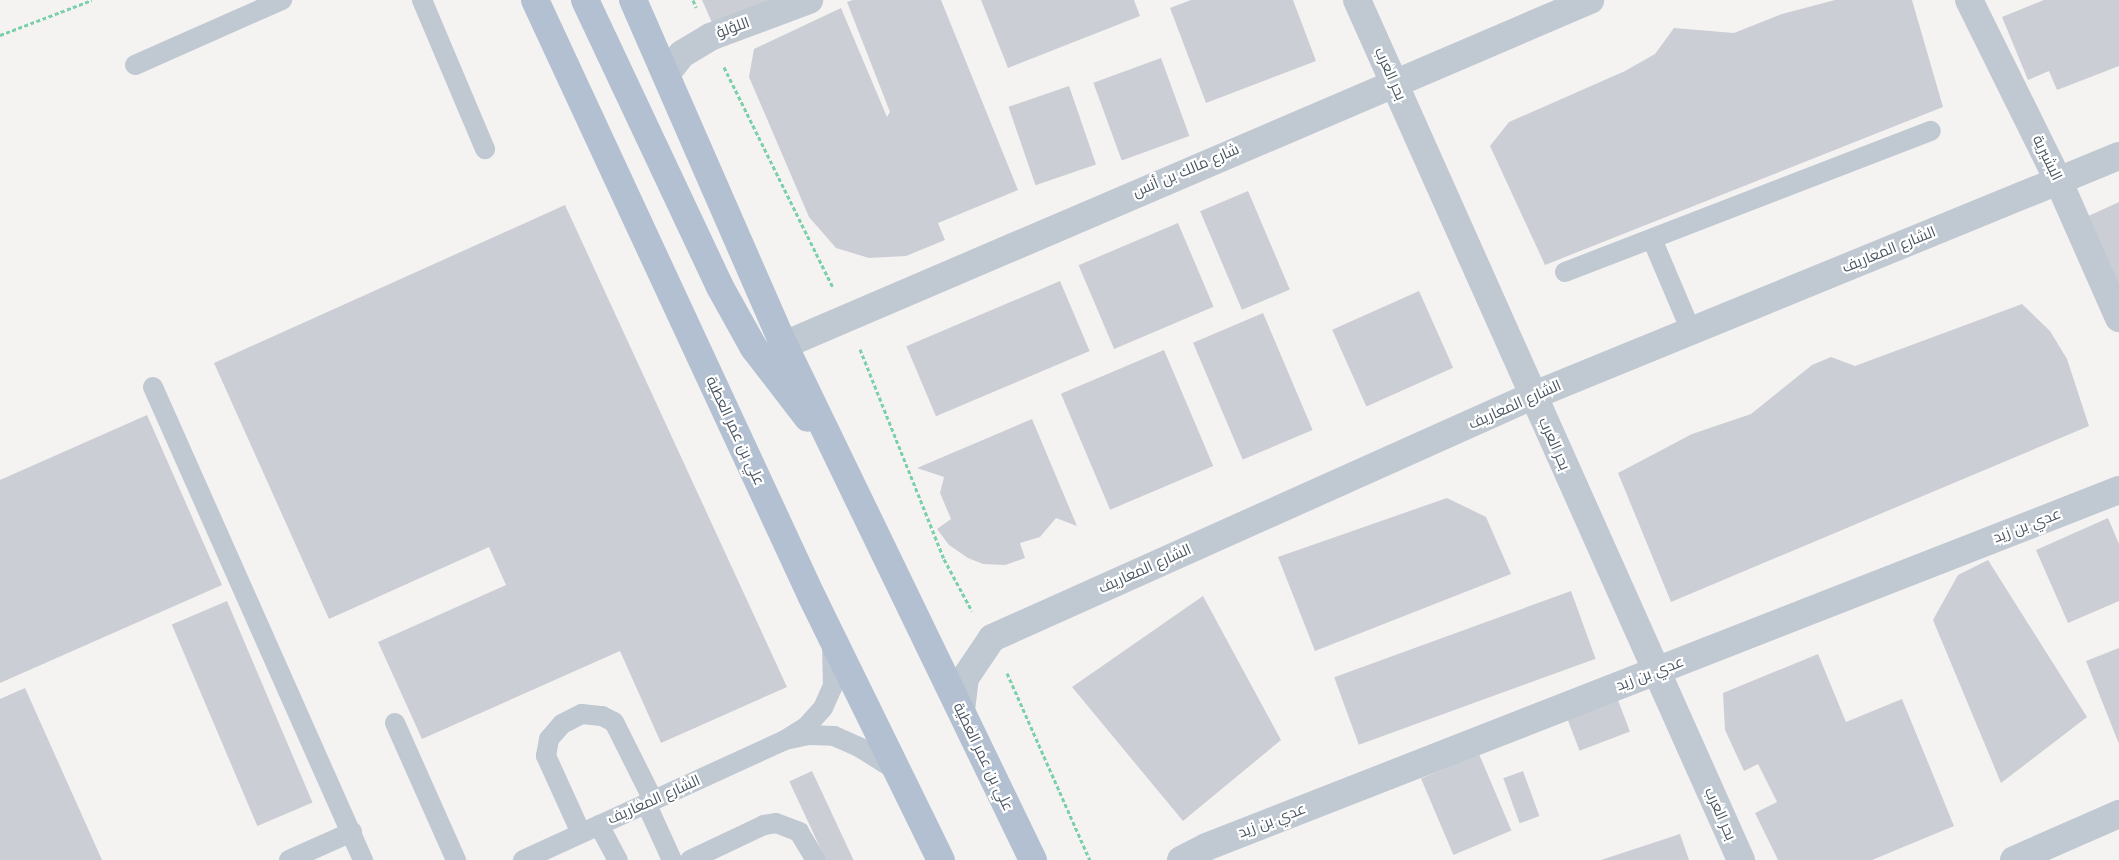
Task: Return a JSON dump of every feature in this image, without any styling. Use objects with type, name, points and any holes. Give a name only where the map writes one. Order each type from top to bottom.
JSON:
[{"type":"main road","name":"علي بن عمر العطية","points":[[535,0],[831,634],[941,860]]},
{"type":"main road","points":[[585,0],[720,287],[754,348],[782,388],[831,445]]},
{"type":"main road","name":"علي بن عمر العطية","points":[[633,0],[667,73],[784,345],[1033,860]]},
{"type":"street","name":"اللؤلؤ","points":[[667,73],[682,54],[710,37],[809,0]]},
{"type":"street","name":"بحر العرب","points":[[1358,0],[1532,396],[1740,860]]},
{"type":"street","name":"شارع مالك بن أنس","points":[[784,345],[1394,82],[1557,7],[1590,0]]},
{"type":"street","name":"البشيرية","points":[[1969,0],[2058,180],[2119,318]]},
{"type":"street","name":"الشارع المعاريف","points":[[992,638],[1532,396],[2119,156]]},
{"type":"street","name":"عدي بن زيد","points":[[1181,860],[1206,847],[2119,490]]},
{"type":"street","points":[[961,710],[965,678],[992,638]]},
{"type":"street","points":[[2014,860],[2119,814]]},
{"type":"lane","points":[[134,65],[282,0]]},
{"type":"lane","points":[[422,0],[485,149]]},
{"type":"lane","points":[[1565,272],[1931,131]]},
{"type":"lane","points":[[1652,239],[1691,331]]},
{"type":"lane","points":[[153,387],[363,860]]},
{"type":"lane","name":"الشارع المعاريف","points":[[523,860],[786,740],[806,726],[823,708],[833,686],[831,634]]},
{"type":"lane","points":[[581,833],[546,756],[549,739],[562,724],[582,714],[602,716],[614,722],[650,802],[672,860]]},
{"type":"lane","points":[[396,723],[456,860]]},
{"type":"lane","name":"الشارع المعاريف","points":[[786,740],[809,735],[834,736],[859,747],[898,771]]},
{"type":"lane","points":[[690,860],[764,825],[776,823],[799,832],[816,860]]},
{"type":"lane","points":[[599,825],[618,860]]},
{"type":"lane","points":[[289,860],[352,832]]},
{"type":"path","points":[[0,35],[92,0]]},
{"type":"path","points":[[693,0],[847,317],[944,559],[970,608],[992,638],[1090,860]]},
{"type":"building","points":[[702,0],[777,0],[714,27]]},
{"type":"building","points":[[853,0],[941,0],[1018,190],[938,223],[945,240],[906,256],[869,258],[836,248],[809,217],[749,77],[754,49],[841,8],[887,117],[890,112],[847,2]]},
{"type":"building","points":[[981,0],[1134,0],[1140,16],[1008,68]]},
{"type":"building","points":[[1191,0],[1293,0],[1316,61],[1206,103],[1170,8]]},
{"type":"building","points":[[1835,0],[1912,0],[1943,107],[1545,265],[1490,146],[1509,122],[1625,71],[1655,54],[1674,28],[1734,33],[1782,14]]},
{"type":"building","points":[[2044,0],[2119,0],[2119,66],[2057,90],[2049,71],[2028,80],[2002,17]]},
{"type":"building","points":[[1161,58],[1189,136],[1122,161],[1093,83]]},
{"type":"building","points":[[1069,86],[1096,164],[1036,185],[1008,107]]},
{"type":"building","points":[[1248,191],[1290,289],[1242,310],[1200,211]]},
{"type":"building","points":[[2119,202],[2119,295],[2084,218]]},
{"type":"building","points":[[565,205],[787,687],[661,743],[620,651],[422,739],[378,642],[506,585],[489,547],[329,619],[214,363]]},
{"type":"building","points":[[1178,223],[1214,307],[1114,349],[1079,265]]},
{"type":"building","points":[[1060,281],[1090,351],[936,416],[906,346]]},
{"type":"building","points":[[1419,291],[1453,368],[1366,406],[1332,330]]},
{"type":"building","points":[[2022,304],[2050,331],[2067,359],[2089,426],[1671,602],[1618,473],[1692,434],[1751,414],[1812,365],[1831,357],[1855,366]]},
{"type":"building","points":[[1263,313],[1313,430],[1243,460],[1193,343]]},
{"type":"building","points":[[1164,350],[1213,466],[1110,510],[1061,394]]},
{"type":"building","points":[[147,415],[222,585],[0,683],[0,480]]},
{"type":"building","points":[[1032,419],[1077,526],[1056,518],[1040,537],[1020,543],[1025,558],[1005,565],[983,564],[968,558],[949,545],[937,529],[951,519],[940,493],[944,477],[917,468]]},
{"type":"building","points":[[1447,498],[1486,517],[1511,574],[1315,651],[1278,557]]},
{"type":"building","points":[[2108,518],[2119,544],[2119,601],[2068,623],[2036,550]]},
{"type":"building","points":[[1988,560],[2087,717],[2001,783],[1933,620],[1958,575]]},
{"type":"building","points":[[1571,591],[1596,659],[1359,745],[1334,677]]},
{"type":"building","points":[[1203,596],[1281,740],[1183,821],[1072,687]]},
{"type":"building","points":[[227,601],[313,803],[257,826],[172,624]]},
{"type":"building","points":[[2119,648],[2119,744],[2086,661]]},
{"type":"building","points":[[1818,654],[1846,722],[1902,699],[1954,826],[1872,860],[1778,860],[1755,813],[1777,802],[1758,764],[1744,771],[1725,730],[1723,693]]},
{"type":"building","points":[[25,688],[102,860],[0,860],[0,699]]},
{"type":"building","points":[[1616,695],[1630,731],[1580,751],[1566,714]]},
{"type":"building","points":[[1479,754],[1511,830],[1453,855],[1421,779]]},
{"type":"building","points":[[812,771],[853,860],[826,860],[789,782]]},
{"type":"building","points":[[1523,771],[1539,816],[1520,823],[1503,778]]},
{"type":"building","points":[[1680,834],[1689,860],[1601,860]]}]
